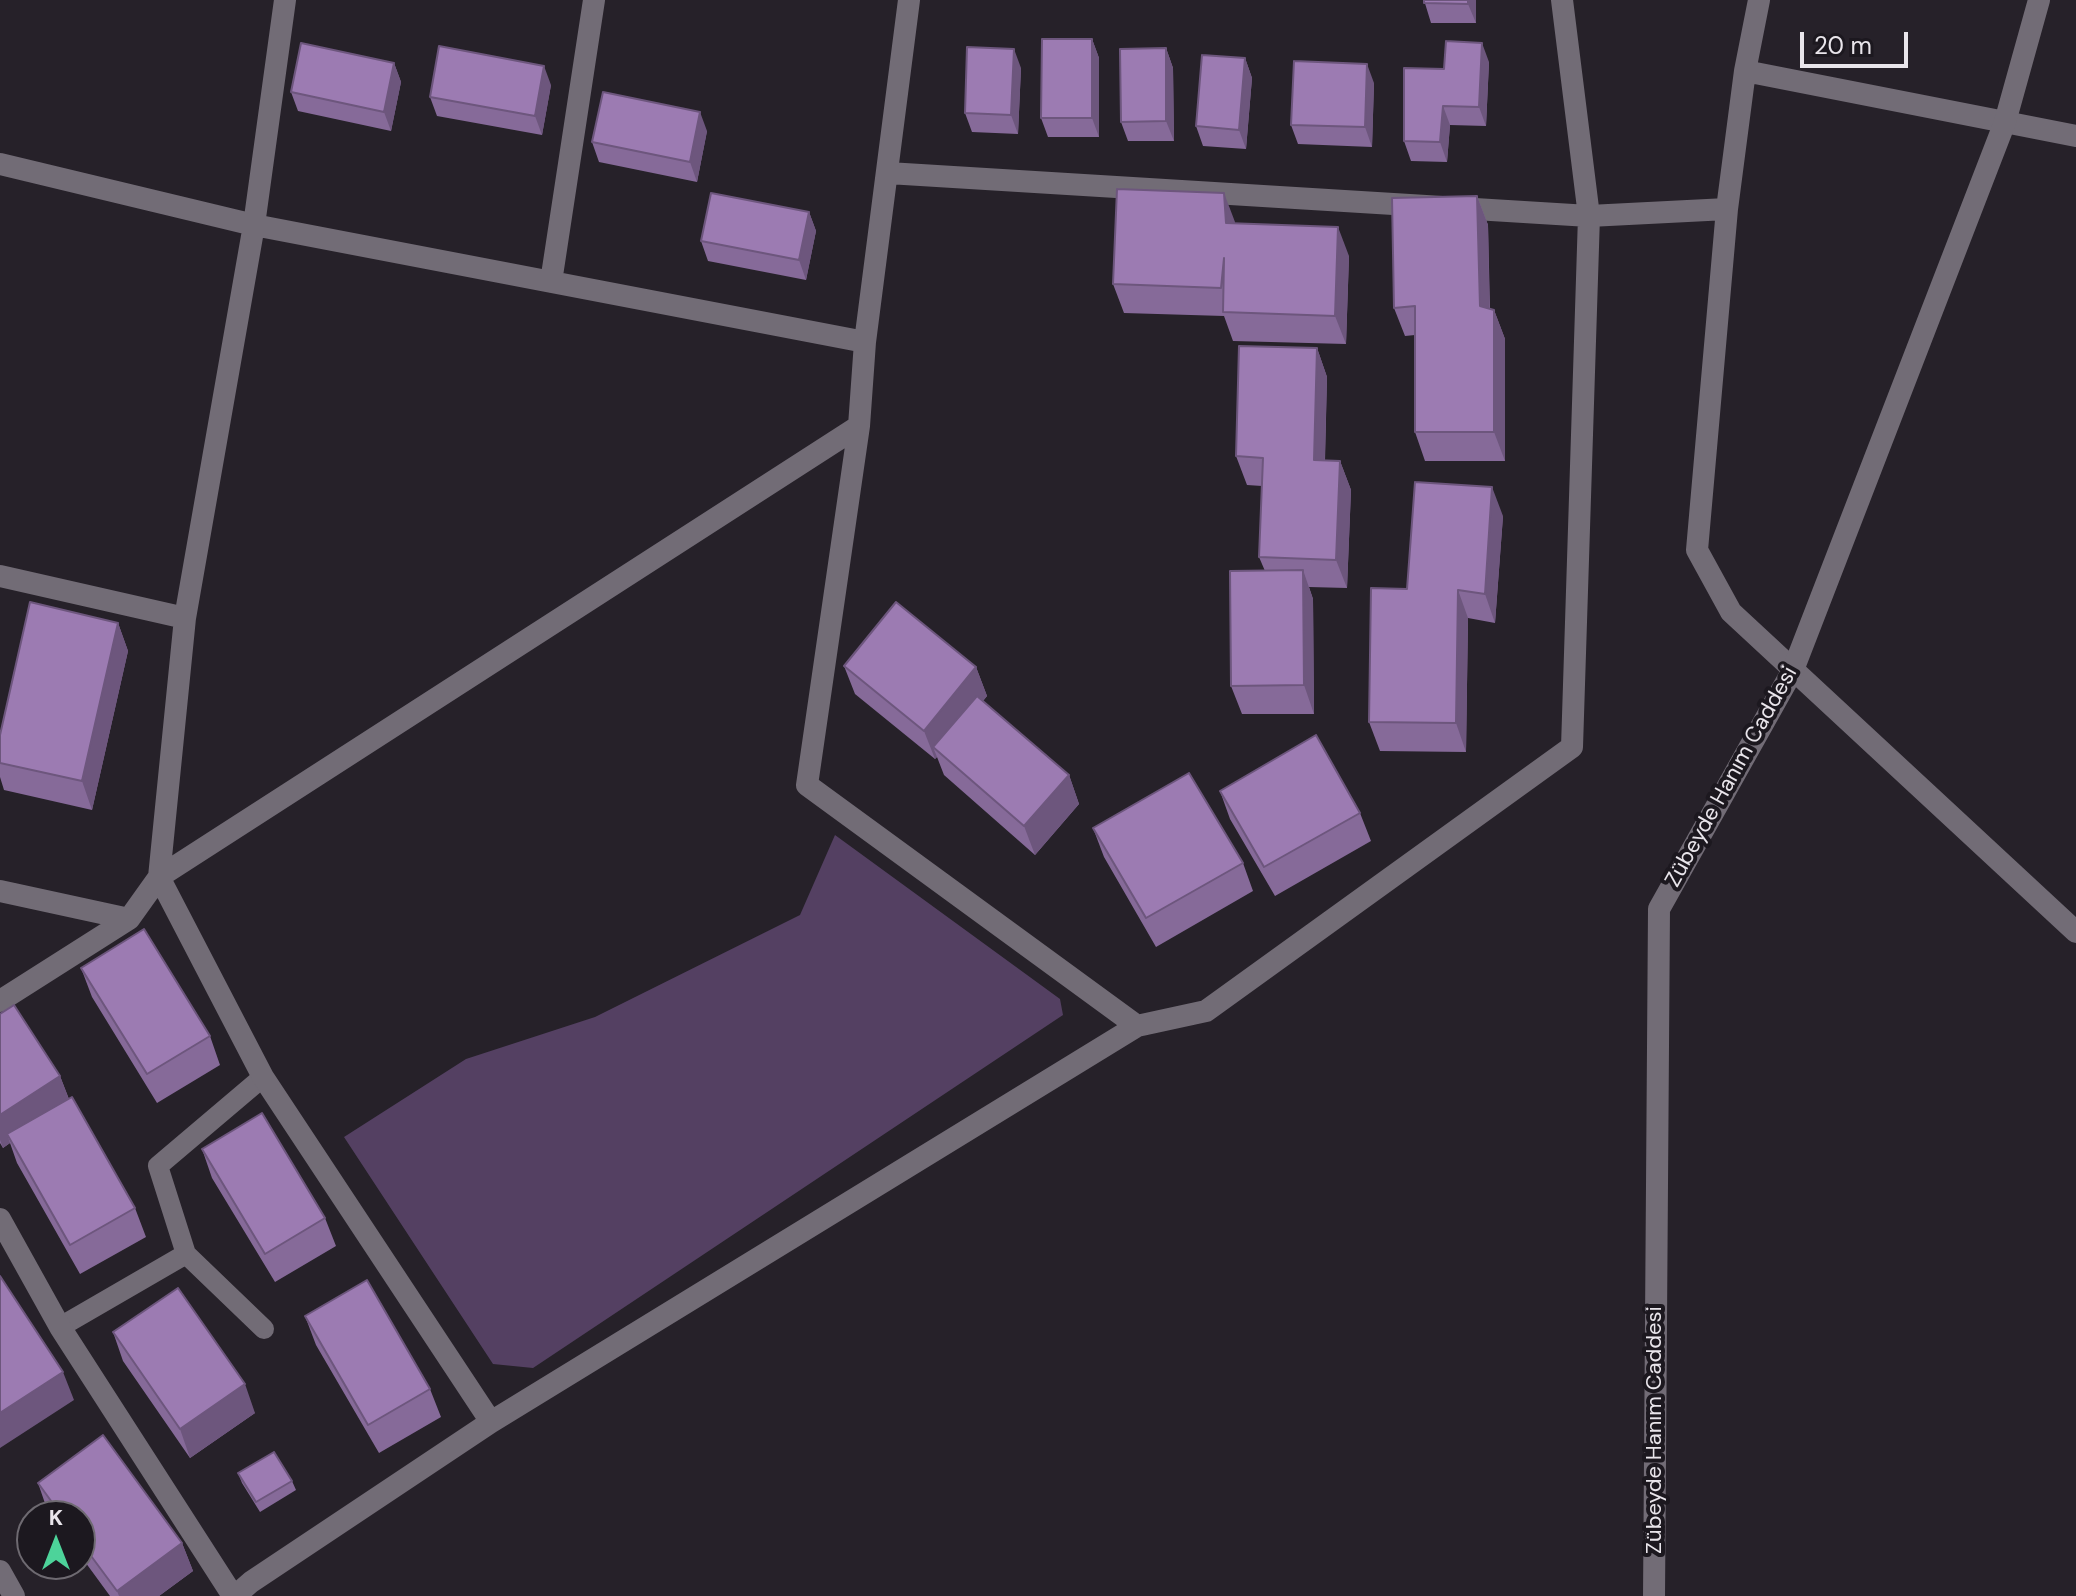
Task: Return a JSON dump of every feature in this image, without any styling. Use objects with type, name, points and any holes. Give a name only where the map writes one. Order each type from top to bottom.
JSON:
[{"type":"street","points":[[285,0],[254,225],[185,618],[159,877],[263,1077],[491,1422]]},
{"type":"street","points":[[551,282],[594,0]]},
{"type":"street","points":[[909,0],[865,342],[859,426],[807,785],[1137,1026]]},
{"type":"street","points":[[0,1219],[60,1327],[234,1596],[491,1422],[1137,1026],[1206,1011],[1572,747],[1589,216],[1562,0]]},
{"type":"street","points":[[1759,0],[1745,71],[1727,209],[1697,550],[1731,612],[2076,932]]},
{"type":"street","name":"Zübeyde Hanım Caddesi","points":[[1654,1596],[1659,909],[1793,670],[2005,122],[2039,0]]},
{"type":"street","points":[[1745,71],[2076,136]]},
{"type":"street","points":[[0,164],[254,225],[865,342]]},
{"type":"street","points":[[888,173],[1589,216],[1727,209]]},
{"type":"street","points":[[0,1001],[129,919],[159,877],[859,426]]},
{"type":"street","points":[[0,576],[185,618]]},
{"type":"street","points":[[0,891],[129,919]]},
{"type":"street","points":[[0,1571],[14,1596]]},
{"type":"lane","points":[[263,1077],[158,1166],[186,1254],[264,1329]]},
{"type":"lane","points":[[60,1327],[186,1254]]},
{"type":"shaded area","points":[[835,835],[1060,999],[1063,1015],[533,1368],[493,1364],[344,1137],[466,1059],[595,1017],[800,915]]},
{"type":"building","points":[[1424,0],[1468,0],[1468,4],[1424,3]]},
{"type":"building","points":[[1042,39],[1092,39],[1092,118],[1041,118]]},
{"type":"building","points":[[1446,41],[1482,43],[1479,107],[1443,106],[1440,142],[1404,141],[1404,68],[1444,69]]},
{"type":"building","points":[[301,43],[394,63],[384,112],[291,92]]},
{"type":"building","points":[[439,46],[544,66],[535,116],[430,97]]},
{"type":"building","points":[[967,47],[1014,49],[1011,115],[965,113]]},
{"type":"building","points":[[1166,48],[1166,121],[1121,122],[1120,49]]},
{"type":"building","points":[[1202,55],[1245,58],[1239,130],[1196,126]]},
{"type":"building","points":[[1294,61],[1367,64],[1365,127],[1291,125]]},
{"type":"building","points":[[603,92],[700,112],[690,162],[592,142]]},
{"type":"building","points":[[1117,189],[1224,193],[1226,223],[1338,227],[1335,316],[1223,312],[1224,258],[1221,288],[1113,284]]},
{"type":"building","points":[[711,193],[809,212],[799,260],[701,241]]},
{"type":"building","points":[[1477,196],[1480,306],[1494,310],[1494,432],[1415,432],[1415,306],[1394,308],[1392,198]]},
{"type":"building","points":[[1239,346],[1317,348],[1314,460],[1340,461],[1336,560],[1259,557],[1263,458],[1236,456]]},
{"type":"building","points":[[1415,482],[1492,487],[1485,594],[1458,590],[1456,723],[1369,722],[1371,588],[1407,589]]},
{"type":"building","points":[[1303,570],[1304,685],[1231,686],[1230,571]]},
{"type":"building","points":[[30,602],[118,623],[82,781],[0,763],[0,735]]},
{"type":"building","points":[[896,602],[976,667],[924,731],[844,666]]},
{"type":"building","points":[[977,696],[1069,775],[1024,826],[933,747]]},
{"type":"building","points":[[1316,735],[1360,813],[1264,867],[1220,791]]},
{"type":"building","points":[[1189,773],[1243,863],[1146,918],[1093,828]]},
{"type":"building","points":[[144,929],[210,1036],[147,1074],[81,968]]},
{"type":"building","points":[[14,1005],[60,1076],[0,1115],[0,1014]]},
{"type":"building","points":[[72,1097],[135,1208],[70,1245],[7,1134]]},
{"type":"building","points":[[262,1113],[325,1218],[265,1254],[202,1149]]},
{"type":"building","points":[[0,1276],[63,1372],[0,1413]]},
{"type":"building","points":[[367,1280],[430,1389],[368,1425],[305,1316]]},
{"type":"building","points":[[178,1288],[245,1384],[180,1429],[113,1332]]},
{"type":"building","points":[[103,1435],[182,1543],[117,1591],[96,1563],[96,1500],[50,1500],[38,1483]]},
{"type":"building","points":[[274,1452],[292,1481],[256,1502],[238,1473]]}]
